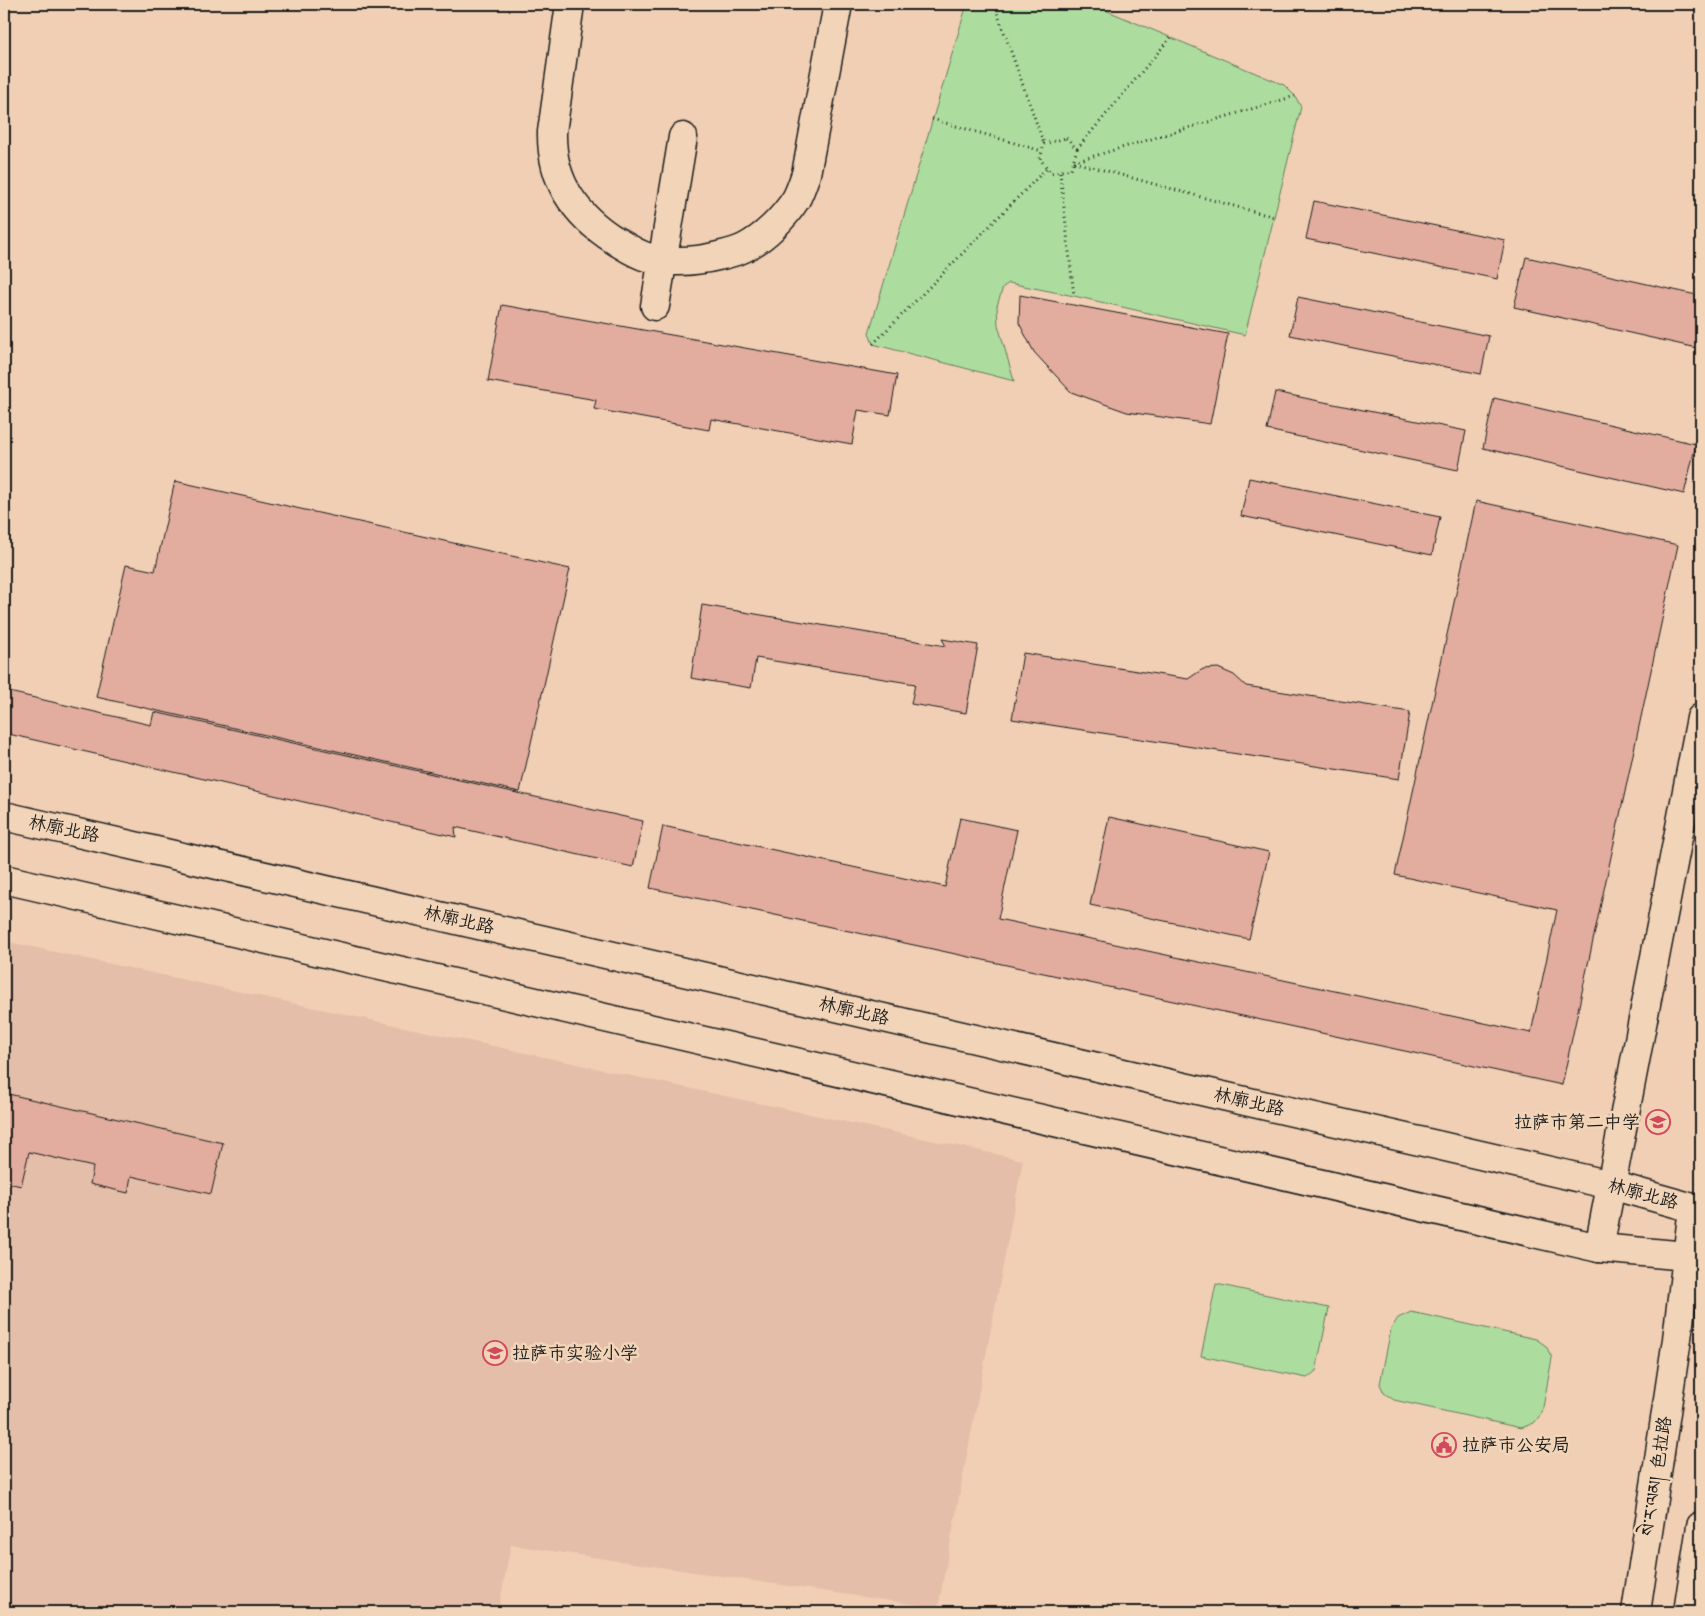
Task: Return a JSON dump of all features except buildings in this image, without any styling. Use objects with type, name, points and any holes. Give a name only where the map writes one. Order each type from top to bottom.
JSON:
[{"type":"main road","points":[[570,4],[552,132],[552,148],[560,180],[567,196],[588,220],[604,233],[631,250],[645,256],[663,260],[701,260],[744,248],[765,234],[781,218],[796,198],[806,174],[838,4]]},
{"type":"main road","points":[[655,306],[683,137]]},
{"type":"main road","points":[[1599,1248],[1701,718]]},
{"type":"main road","name":"林廓北路","points":[[4,816],[1611,1185],[1697,1211]]},
{"type":"main road","points":[[4,879],[1599,1248],[1694,1254]]},
{"type":"main road","name":"སེ་ར་ལམ། 色拉路","points":[[1636,1612],[1677,1339],[1694,1254],[1697,1211]]},
{"type":"main road","points":[[1688,1612],[1701,1526]]},
{"type":"path","points":[[994,4],[1044,144],[1040,159],[1052,173],[1071,170],[1077,149],[1171,37]]},
{"type":"path","points":[[1074,162],[1296,96]]},
{"type":"path","points":[[932,119],[1042,151]]},
{"type":"path","points":[[1044,144],[1066,138],[1077,149]]},
{"type":"path","points":[[1074,162],[1274,217]]},
{"type":"path","points":[[873,344],[1047,168]]},
{"type":"path","points":[[1060,172],[1074,296]]},
{"type":"shaded area","name":"拉萨市实验小学","points":[[4,941],[1023,1160],[938,1608],[511,1545],[498,1612],[4,1612]]},
{"type":"green space","points":[[967,4],[1091,4],[1284,85],[1295,96],[1301,107],[1245,335],[1009,283],[1003,287],[997,306],[998,325],[1014,381],[873,344],[869,333]]},
{"type":"green space","points":[[1216,1284],[1329,1308],[1316,1371],[1307,1378],[1201,1356]]},
{"type":"green space","points":[[1411,1312],[1536,1339],[1546,1346],[1552,1358],[1542,1413],[1534,1423],[1521,1428],[1394,1400],[1384,1393],[1380,1384],[1391,1329],[1398,1318]]},
{"type":"place","name":"拉萨市第二中学","points":[[1658,1122]]},
{"type":"place","name":"拉萨市实验小学","points":[[495,1353]]},
{"type":"place","name":"拉萨市公安局","points":[[1444,1445]]}]
